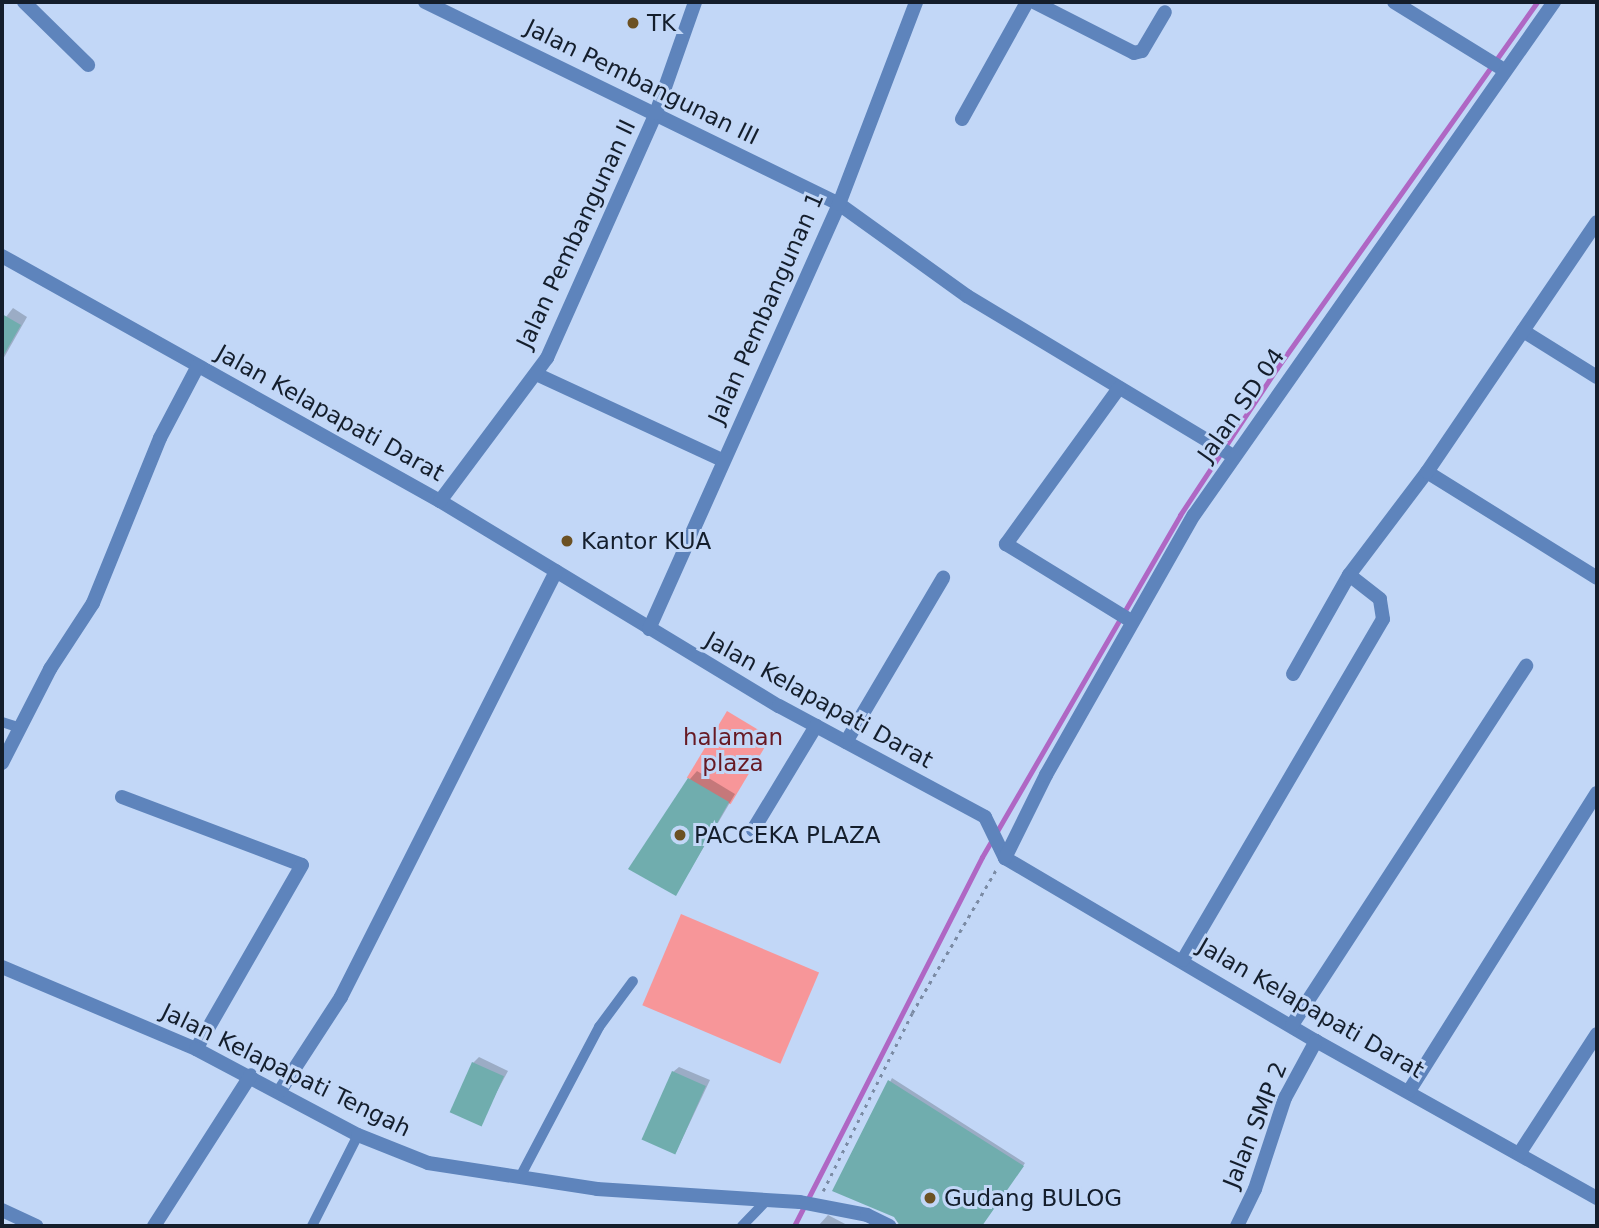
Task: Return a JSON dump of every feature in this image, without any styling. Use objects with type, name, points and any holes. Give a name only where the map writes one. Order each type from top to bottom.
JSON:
[{"type":"street","name":"Jalan Pembangunan III","points":[[425,2],[838,204],[967,296],[1225,452]]},
{"type":"street","name":"Jalan Pembangunan II","points":[[440,501],[536,374],[656,113],[695,2]]},
{"type":"street","name":"Jalan Pembangunan 1","points":[[649,629],[838,204],[916,2]]},
{"type":"street","points":[[962,118],[1027,2]]},
{"type":"street","points":[[1034,2],[1134,53],[1142,51],[1165,12]]},
{"type":"street","points":[[1394,2],[1497,66]]},
{"type":"street","name":"Jalan SD 04","points":[[1004,858],[1126,618],[1225,452],[1497,66],[1554,2]]},
{"type":"street","points":[[32,5],[88,65]]},
{"type":"street","points":[[1293,674],[1349,575],[1427,472],[1597,222]]},
{"type":"street","name":"Jalan Kelapapati Darat","points":[[2,256],[440,501],[649,629],[816,726],[985,817],[1004,858],[1183,960],[1316,1041],[1597,1198]]},
{"type":"street","points":[[1523,331],[1597,377]]},
{"type":"street","points":[[2,763],[50,669],[93,603],[160,438],[198,366]]},
{"type":"street","points":[[536,374],[722,460]]},
{"type":"street","points":[[1119,388],[1006,544],[1126,618]]},
{"type":"street","points":[[1427,472],[1597,578]]},
{"type":"street","points":[[279,1091],[341,997],[556,570]]},
{"type":"street","points":[[1183,960],[1382,619],[1380,598],[1349,575]]},
{"type":"street","points":[[846,742],[943,578]]},
{"type":"street","points":[[1292,1025],[1525,666]]},
{"type":"street","points":[[753,830],[816,726]]},
{"type":"street","points":[[1409,1091],[1597,793]]},
{"type":"street","points":[[122,797],[302,865],[196,1049]]},
{"type":"street","name":"Jalan Kelapapati Tengah","points":[[2,967],[196,1049],[251,1075],[358,1135],[428,1163],[597,1189],[800,1202],[867,1215],[890,1226]]},
{"type":"street","points":[[1519,1154],[1597,1034]]},
{"type":"street","name":"Jalan SMP 2","points":[[1237,1226],[1255,1189],[1285,1098],[1316,1041]]},
{"type":"street","points":[[154,1226],[251,1075]]},
{"type":"street","points":[[2,1210],[32,1225]]},
{"type":"lane","points":[[2,722],[19,729]]},
{"type":"lane","points":[[520,1177],[599,1027],[633,981]]},
{"type":"lane","points":[[313,1226],[358,1135]]},
{"type":"lane","points":[[742,1226],[766,1201]]},
{"type":"path","points":[[815,1206],[912,1013],[1004,858]]},
{"type":"green space","name":"halaman plaza","points":[[727,711],[771,737],[731,804],[687,778]]},
{"type":"green space","points":[[681,914],[819,973],[780,1064],[642,1005]]},
{"type":"building","points":[[2,314],[21,325],[2,358]]},
{"type":"building","name":"PACCEKA PLAZA","points":[[688,778],[729,802],[676,896],[628,869]]},
{"type":"building","points":[[472,1062],[504,1076],[482,1126],[450,1112]]},
{"type":"building","points":[[672,1071],[706,1086],[675,1155],[641,1140]]},
{"type":"building","name":"Gudang BULOG","points":[[888,1080],[1024,1166],[982,1226],[900,1226],[894,1217],[832,1191]]},
{"type":"waterway","points":[[794,1226],[982,857],[1180,515],[1277,368],[1537,2]]},
{"type":"place","name":"TK","points":[[633,23]]},
{"type":"place","name":"Kantor KUA","points":[[567,541]]},
{"type":"place","name":"PACCEKA PLAZA","points":[[680,835]]},
{"type":"place","name":"Gudang BULOG","points":[[930,1198]]}]
